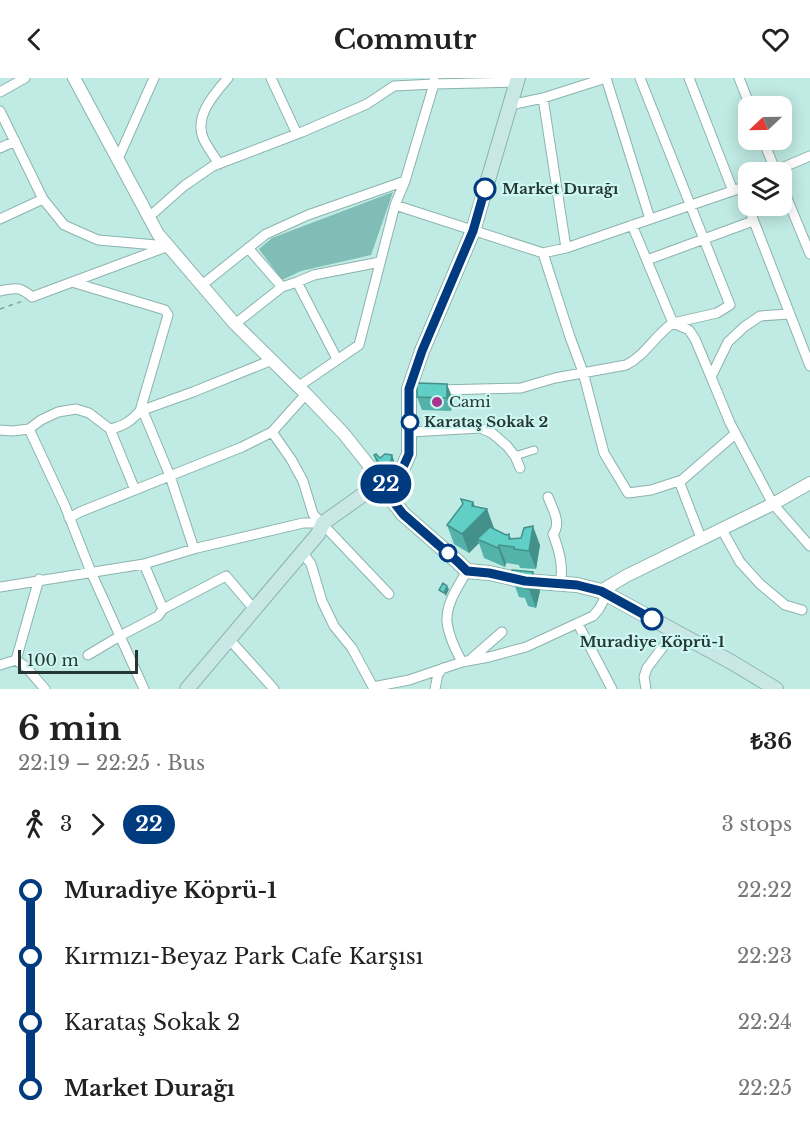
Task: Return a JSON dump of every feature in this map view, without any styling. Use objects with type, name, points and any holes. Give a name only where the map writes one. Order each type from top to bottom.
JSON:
[{"type":"main road","points":[[187,689],[318,534],[323,523],[400,474],[409,454],[422,351],[473,231],[517,80]]},
{"type":"main road","points":[[382,487],[403,514],[467,571],[525,581],[577,585],[604,592],[776,689]]},
{"type":"street","points":[[0,92],[12,81],[25,78]]},
{"type":"street","points":[[74,78],[158,234],[235,324],[303,390],[344,434],[371,468],[382,487]]},
{"type":"street","points":[[118,159],[154,78]]},
{"type":"street","points":[[219,164],[203,137],[200,119],[215,93],[228,78]]},
{"type":"street","points":[[271,78],[297,134]]},
{"type":"street","points":[[510,105],[543,98],[606,78],[650,219]]},
{"type":"street","points":[[418,389],[521,388],[555,378],[626,365],[636,360],[664,329],[673,323],[717,313],[730,305],[640,78]]},
{"type":"street","points":[[689,78],[738,182]]},
{"type":"street","points":[[739,78],[746,96]]},
{"type":"street","points":[[149,217],[184,186],[213,166],[367,104],[394,86],[434,81],[517,80]]},
{"type":"street","points":[[69,518],[242,447],[272,432],[303,390],[337,360],[359,345],[395,205],[405,181],[434,81]]},
{"type":"street","points":[[543,98],[566,248]]},
{"type":"street","points":[[0,111],[43,199],[64,225],[98,240],[168,246]]},
{"type":"street","points":[[0,148],[15,141]]},
{"type":"street","points":[[792,164],[810,156]]},
{"type":"street","points":[[202,285],[266,234],[308,215],[405,181]]},
{"type":"street","points":[[395,205],[543,253],[566,248],[738,189]]},
{"type":"street","points":[[0,219],[43,199]]},
{"type":"street","points":[[792,210],[810,254]]},
{"type":"street","points":[[751,216],[810,366]]},
{"type":"street","points":[[647,260],[753,221]]},
{"type":"street","points":[[632,225],[673,323],[689,330],[695,339],[735,434],[773,504],[810,546]]},
{"type":"street","points":[[0,291],[15,288],[24,290],[32,297],[168,246]]},
{"type":"street","points":[[248,248],[282,287]]},
{"type":"street","points":[[543,253],[583,372],[604,453],[628,493],[651,490],[682,480],[735,434]]},
{"type":"street","points":[[235,324],[282,287],[314,275],[380,262]]},
{"type":"street","points":[[72,282],[165,310],[168,315],[140,411]]},
{"type":"street","points":[[297,282],[337,360]]},
{"type":"street","points":[[711,377],[728,342],[744,327],[760,316],[789,314]]},
{"type":"street","points":[[800,344],[810,338]]},
{"type":"street","points":[[110,429],[123,426],[140,411],[272,360]]},
{"type":"street","points":[[0,430],[29,429],[58,412],[76,410],[89,412],[110,429],[135,490]]},
{"type":"street","points":[[140,411],[145,416],[170,476],[194,549]]},
{"type":"street","points":[[410,432],[480,428],[500,439],[515,456],[520,468]]},
{"type":"street","points":[[29,429],[144,689]]},
{"type":"street","points":[[272,432],[303,481],[313,514],[389,594]]},
{"type":"street","points":[[515,456],[534,450]]},
{"type":"street","points":[[679,481],[701,538]]},
{"type":"street","points":[[302,552],[311,564],[322,601],[334,626],[352,648],[373,687],[410,680],[466,661],[526,647],[578,624],[593,616],[599,609],[604,592],[626,576],[773,504],[810,483]]},
{"type":"street","points":[[548,497],[557,525],[557,530],[553,534],[559,549],[562,575],[560,584]]},
{"type":"street","points":[[0,587],[144,564],[194,549],[303,523],[323,523]]},
{"type":"street","points":[[721,528],[740,562],[760,584],[786,605],[802,610]]},
{"type":"street","points":[[144,564],[162,609]]},
{"type":"street","points":[[466,661],[455,649],[447,620],[450,603],[467,571]]},
{"type":"street","points":[[88,655],[158,616],[162,609],[226,576],[254,609]]},
{"type":"street","points":[[16,660],[39,579]]},
{"type":"street","points":[[578,624],[612,689]]},
{"type":"street","points":[[646,689],[644,677],[647,668],[675,631]]},
{"type":"street","points":[[466,661],[502,632]]},
{"type":"street","points":[[229,639],[274,689]]},
{"type":"street","points":[[0,665],[16,660]]},
{"type":"street","points":[[16,660],[26,667],[45,689]]},
{"type":"street","points":[[435,689],[438,674],[443,668]]},
{"type":"path","points":[[0,309],[32,297]]},
{"type":"shaded area","points":[[393,192],[371,255],[301,271],[282,280],[259,249],[272,238]]},
{"type":"building","points":[[417,383],[447,384],[447,398],[417,397]]},
{"type":"building","points":[[385,454],[392,455],[391,461],[382,468],[374,455],[380,458]]},
{"type":"building","points":[[461,499],[473,502],[472,506],[487,509],[462,534],[447,525],[463,504]]},
{"type":"building","points":[[533,526],[529,551],[499,545],[498,548],[477,539],[490,527],[506,535],[509,534],[509,539],[521,538],[524,528]]},
{"type":"building","points":[[512,570],[533,572],[529,589],[521,587],[523,580],[512,578]]},
{"type":"building","points":[[443,583],[447,586],[444,593],[439,590]]},
{"type":"bus line","name":"22","points":[[485,189],[473,231],[422,351],[409,389],[409,454],[400,474],[382,487],[403,514],[467,571],[525,581],[577,585],[601,591],[652,619]]},
{"type":"place","name":"Market Durağı","points":[[485,189]]},
{"type":"place","name":"Cami","points":[[437,402]]},
{"type":"place","name":"Karataş Sokak 2","points":[[410,422]]},
{"type":"place","name":"Muradiye Köprü-1","points":[[652,619]]}]
